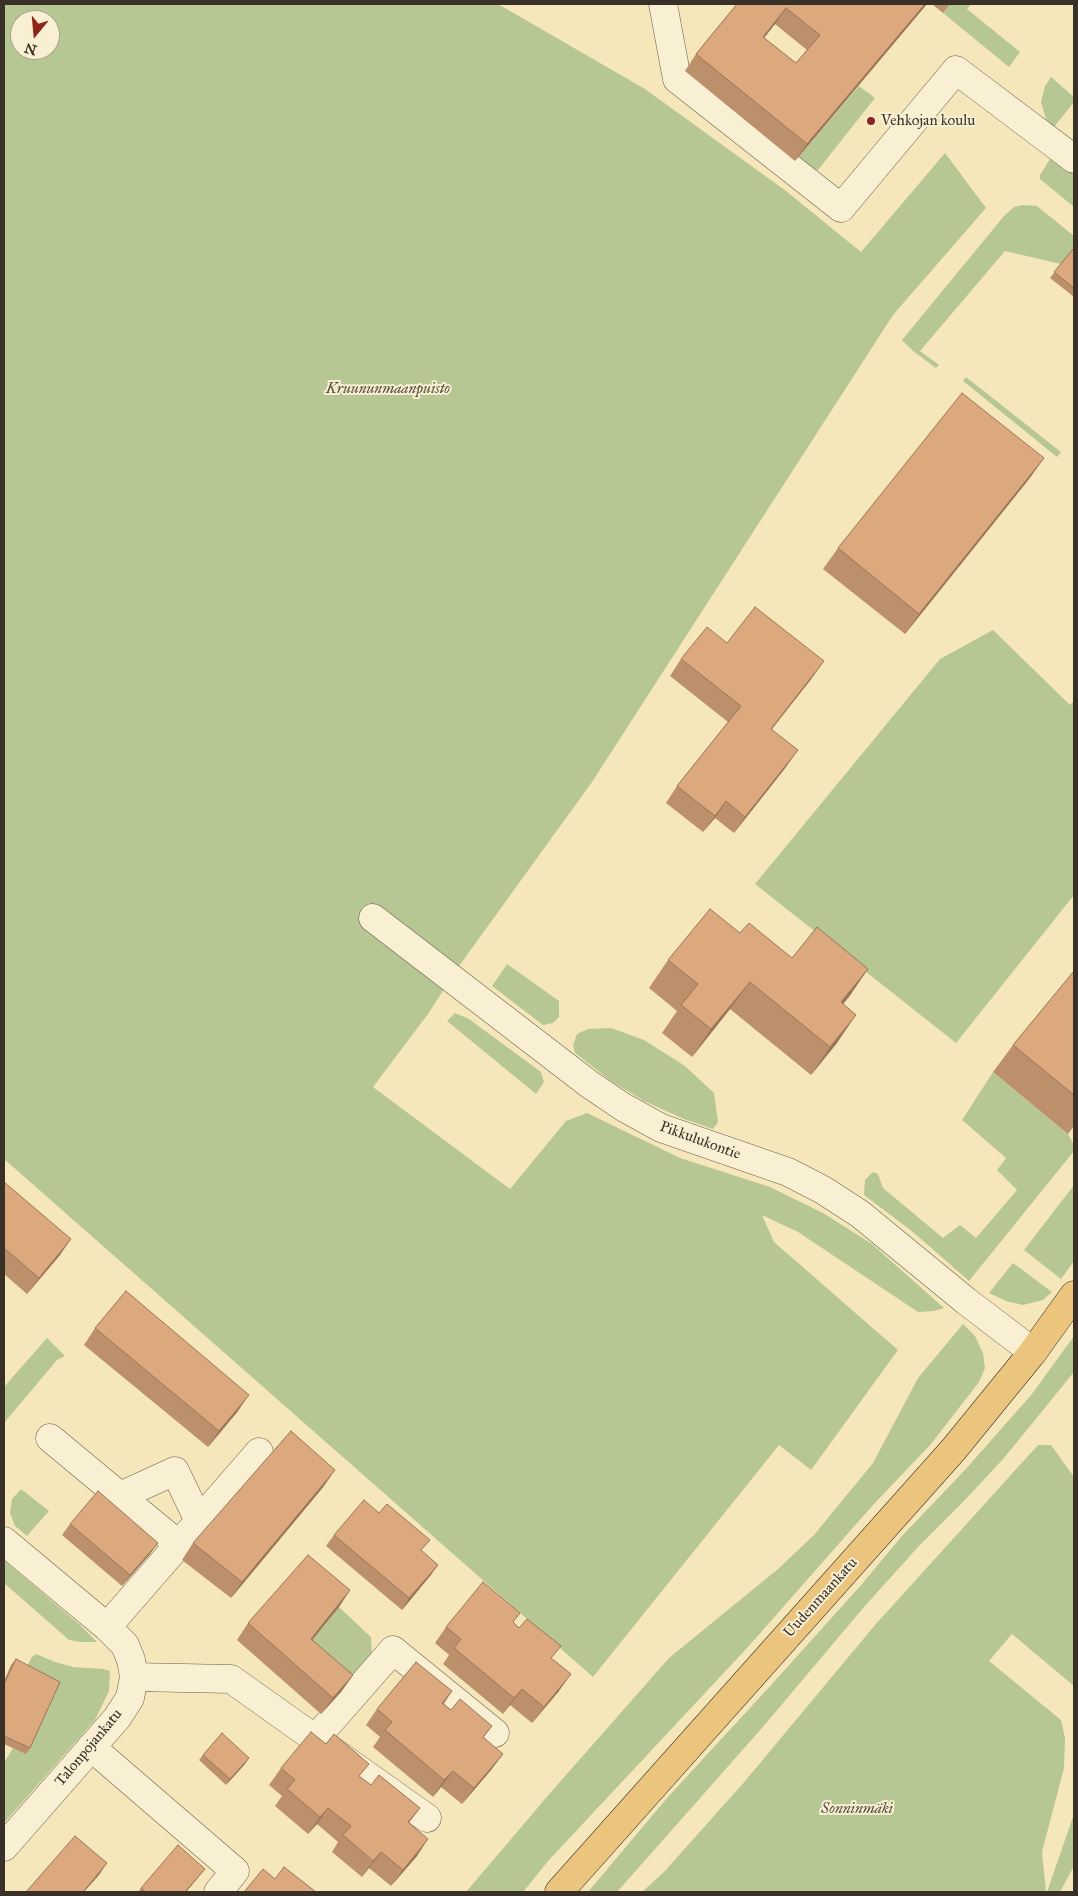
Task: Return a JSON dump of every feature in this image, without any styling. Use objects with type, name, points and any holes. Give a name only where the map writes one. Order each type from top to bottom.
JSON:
[{"type":"main road","name":"Uudenmaankatu","points":[[559,1892],[954,1449],[1032,1352],[1074,1295]]},
{"type":"street","points":[[663,4],[677,79],[841,208],[956,70],[1074,159]]},
{"type":"street","name":"Pikkulukontie","points":[[373,918],[589,1084],[623,1107],[661,1128],[788,1172],[823,1190],[860,1214],[966,1301],[1032,1352]]},
{"type":"street","points":[[50,1438],[179,1544]]},
{"type":"street","points":[[107,1628],[259,1452]]},
{"type":"street","points":[[120,1496],[175,1471],[199,1521]]},
{"type":"street","name":"Talonpojankatu","points":[[4,1540],[125,1645],[131,1660],[134,1677],[130,1698],[117,1718],[4,1847]]},
{"type":"street","points":[[315,1740],[393,1650],[495,1733]]},
{"type":"street","points":[[134,1677],[231,1678],[315,1740],[427,1818]]},
{"type":"street","points":[[91,1747],[235,1871],[218,1892]]},
{"type":"green space","name":"Kruununmaanpuisto","points":[[4,4],[498,4],[645,89],[786,191],[861,252],[945,153],[986,208],[893,315],[592,782],[459,966],[428,1014],[373,1087],[510,1189],[566,1121],[587,1113],[680,1158],[770,1187],[823,1213],[872,1244],[944,1308],[918,1312],[798,1232],[762,1215],[774,1242],[898,1350],[811,1470],[779,1445],[593,1677],[4,1159]]},
{"type":"green space","points":[[950,4],[971,4],[967,9],[1020,52],[1009,67],[943,13]]},
{"type":"green space","points":[[1051,77],[1074,97],[1074,102],[1054,127],[1046,119],[1041,102],[1045,86]]},
{"type":"green space","points":[[859,86],[875,98],[818,170],[805,167],[795,161]]},
{"type":"green space","points":[[1054,158],[1074,175],[1074,207],[1040,179],[1040,175],[1050,159]]},
{"type":"green space","points":[[1023,205],[1037,206],[1074,236],[1074,257],[1061,264],[1005,251],[920,351],[939,365],[936,368],[902,340],[1004,216],[1014,207]]},
{"type":"green space","points":[[966,377],[1061,452],[1057,457],[963,381]]},
{"type":"green space","points":[[993,630],[1070,705],[1074,701],[1074,895],[956,1043],[755,884],[940,659]]},
{"type":"green space","points":[[507,964],[559,1001],[559,1017],[553,1023],[543,1025],[492,986]]},
{"type":"green space","points":[[455,1013],[469,1019],[541,1072],[544,1082],[536,1094],[447,1021]]},
{"type":"green space","points":[[611,1028],[644,1040],[685,1066],[714,1093],[718,1122],[713,1129],[684,1119],[644,1101],[611,1081],[575,1053],[573,1045],[577,1034],[588,1029]]},
{"type":"green space","points":[[993,1072],[1068,1134],[1074,1145],[1074,1151],[969,1281],[913,1232],[864,1195],[865,1180],[873,1172],[878,1174],[883,1188],[943,1238],[960,1225],[976,1238],[1017,1190],[997,1170],[1006,1158],[962,1120]]},
{"type":"green space","points":[[1074,1185],[1074,1261],[1061,1279],[1024,1250]]},
{"type":"green space","points":[[1013,1263],[1052,1292],[1043,1300],[1023,1305],[1006,1301],[989,1293]]},
{"type":"green space","points":[[963,1324],[975,1336],[983,1353],[985,1368],[979,1382],[931,1444],[873,1505],[748,1647],[549,1860],[523,1892],[466,1892],[669,1658],[778,1569],[814,1535],[873,1463],[918,1378]]},
{"type":"green space","points":[[1074,1336],[1074,1372],[1004,1458],[919,1546],[864,1607],[762,1728],[617,1892],[588,1892],[667,1798],[1032,1394]]},
{"type":"green space","points":[[47,1338],[65,1356],[57,1360],[4,1423],[4,1387]]},
{"type":"green space","name":"Sonninmäki","points":[[1038,1445],[1051,1445],[1074,1477],[1074,1686],[1012,1634],[989,1661],[1061,1720],[1065,1738],[1064,1768],[1042,1852],[1046,1892],[642,1892],[664,1872],[746,1780],[875,1625]]},
{"type":"green space","points":[[21,1489],[49,1511],[27,1536],[15,1526],[10,1513],[12,1499]]},
{"type":"green space","points":[[4,1560],[80,1625],[97,1642],[69,1640],[4,1583]]},
{"type":"green space","points":[[339,1607],[371,1637],[372,1654],[341,1692],[300,1655]]},
{"type":"green space","points":[[36,1654],[73,1667],[110,1671],[109,1691],[95,1720],[4,1823],[4,1763],[13,1748],[26,1753],[25,1672],[31,1658]]},
{"type":"green space","points":[[1074,1814],[1074,1866],[1060,1892],[1047,1892]]},
{"type":"building","points":[[737,4],[925,4],[807,144],[696,54]],"holes":[[[786,8],[820,35],[796,63],[763,37]]]},
{"type":"building","points":[[1074,248],[1074,288],[1054,272]]},
{"type":"building","points":[[962,393],[1044,458],[919,614],[838,548]]},
{"type":"building","points":[[755,607],[824,661],[771,729],[798,750],[745,817],[726,801],[715,816],[677,786],[741,706],[681,659],[707,627],[727,643]]},
{"type":"building","points":[[710,909],[740,933],[749,923],[792,958],[817,927],[868,969],[841,1002],[856,1015],[830,1047],[750,982],[711,1029],[681,1005],[698,984],[668,960]]},
{"type":"building","points":[[1074,971],[1074,1095],[1013,1045]]},
{"type":"building","points":[[4,1182],[71,1239],[39,1278],[4,1248]]},
{"type":"building","points":[[126,1291],[249,1395],[219,1431],[95,1328]]},
{"type":"building","points":[[291,1431],[335,1470],[242,1582],[193,1543]]},
{"type":"building","points":[[98,1491],[158,1543],[130,1575],[70,1524]]},
{"type":"building","points":[[364,1500],[379,1513],[387,1504],[430,1540],[421,1550],[438,1565],[409,1598],[334,1535]]},
{"type":"building","points":[[308,1555],[350,1590],[311,1639],[353,1675],[333,1698],[248,1623]]},
{"type":"building","points":[[483,1582],[520,1613],[513,1622],[519,1628],[527,1619],[561,1646],[551,1658],[571,1674],[544,1707],[522,1689],[514,1698],[454,1648],[461,1639],[446,1627]]},
{"type":"building","points":[[16,1659],[60,1682],[30,1748],[4,1736],[4,1684]]},
{"type":"building","points":[[416,1662],[452,1691],[442,1703],[451,1710],[460,1699],[492,1726],[483,1737],[503,1754],[474,1788],[453,1771],[444,1780],[385,1730],[392,1722],[377,1709]]},
{"type":"building","points":[[311,1732],[326,1744],[334,1734],[369,1764],[359,1776],[371,1785],[379,1775],[420,1808],[408,1822],[428,1839],[403,1870],[381,1852],[373,1861],[343,1835],[351,1826],[328,1808],[320,1817],[287,1789],[295,1780],[281,1768]]},
{"type":"building","points":[[222,1733],[249,1758],[230,1779],[203,1755]]},
{"type":"building","points":[[75,1836],[107,1863],[83,1892],[26,1892]]},
{"type":"building","points":[[178,1845],[205,1869],[185,1892],[146,1892],[141,1888]]},
{"type":"building","points":[[284,1867],[316,1892],[244,1892],[263,1869],[275,1879]]},
{"type":"place","name":"Vehkojan koulu","points":[[871,121]]}]
